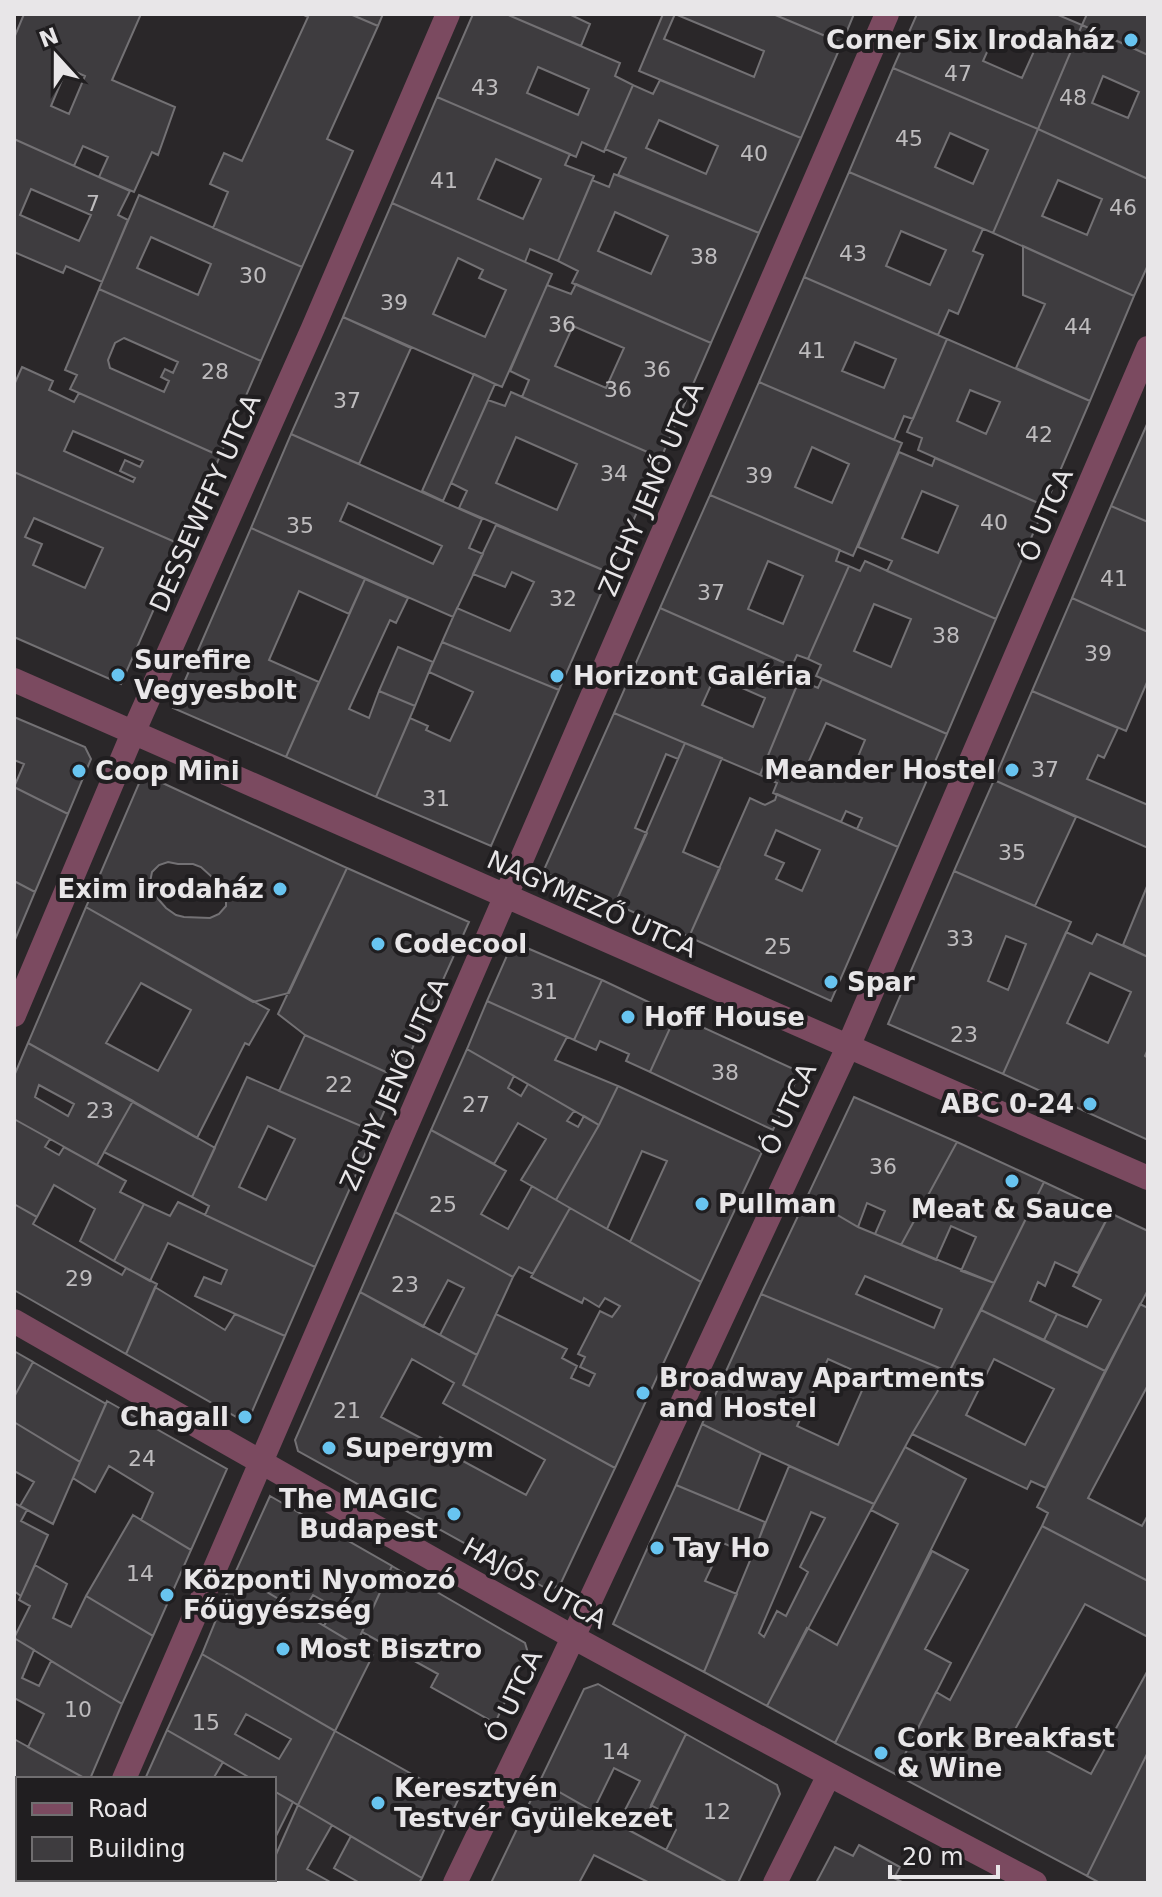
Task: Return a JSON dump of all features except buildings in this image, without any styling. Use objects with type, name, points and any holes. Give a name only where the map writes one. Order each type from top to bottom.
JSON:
[{"type":"street","name":"DESSEWFFY UTCA","points":[[14,1015],[133,733],[448,14]]},
{"type":"street","name":"ZICHY JENŐ UTCA","points":[[125,1777],[887,14]]},
{"type":"street","name":"Ó UTCA","points":[[455,1883],[848,1047],[1148,348]]},
{"type":"street","name":"NAGYMEZŐ UTCA","points":[[14,680],[1148,1178]]},
{"type":"street","name":"HAJÓS UTCA","points":[[14,1321],[572,1636],[1035,1883]]},
{"type":"street","points":[[775,1883],[829,1775]]},
{"type":"place","name":"Corner Six Irodaház","points":[[1131,40]]},
{"type":"place","name":"Surefire Vegyesbolt","points":[[118,675]]},
{"type":"place","name":"Horizont Galéria","points":[[557,676]]},
{"type":"place","name":"Meander Hostel","points":[[1012,770]]},
{"type":"place","name":"Coop Mini","points":[[79,771]]},
{"type":"place","name":"Exim irodaház","points":[[280,889]]},
{"type":"place","name":"Codecool","points":[[378,944]]},
{"type":"place","name":"Spar","points":[[831,982]]},
{"type":"place","name":"Hoff House","points":[[628,1017]]},
{"type":"place","name":"ABC 0-24","points":[[1090,1104]]},
{"type":"place","name":"Meat & Sauce","points":[[1012,1181]]},
{"type":"place","name":"Pullman","points":[[702,1204]]},
{"type":"place","name":"Broadway Apartments and Hostel","points":[[643,1393]]},
{"type":"place","name":"Chagall","points":[[245,1417]]},
{"type":"place","name":"Supergym","points":[[329,1448]]},
{"type":"place","name":"The MAGIC Budapest","points":[[454,1514]]},
{"type":"place","name":"Tay Ho","points":[[657,1548]]},
{"type":"place","name":"Központi Nyomozó Főügyészség","points":[[167,1595]]},
{"type":"place","name":"Most Bisztro","points":[[283,1649]]},
{"type":"place","name":"Cork Breakfast & Wine","points":[[881,1753]]},
{"type":"place","name":"Keresztyén Testvér Gyülekezet","points":[[378,1803]]}]
